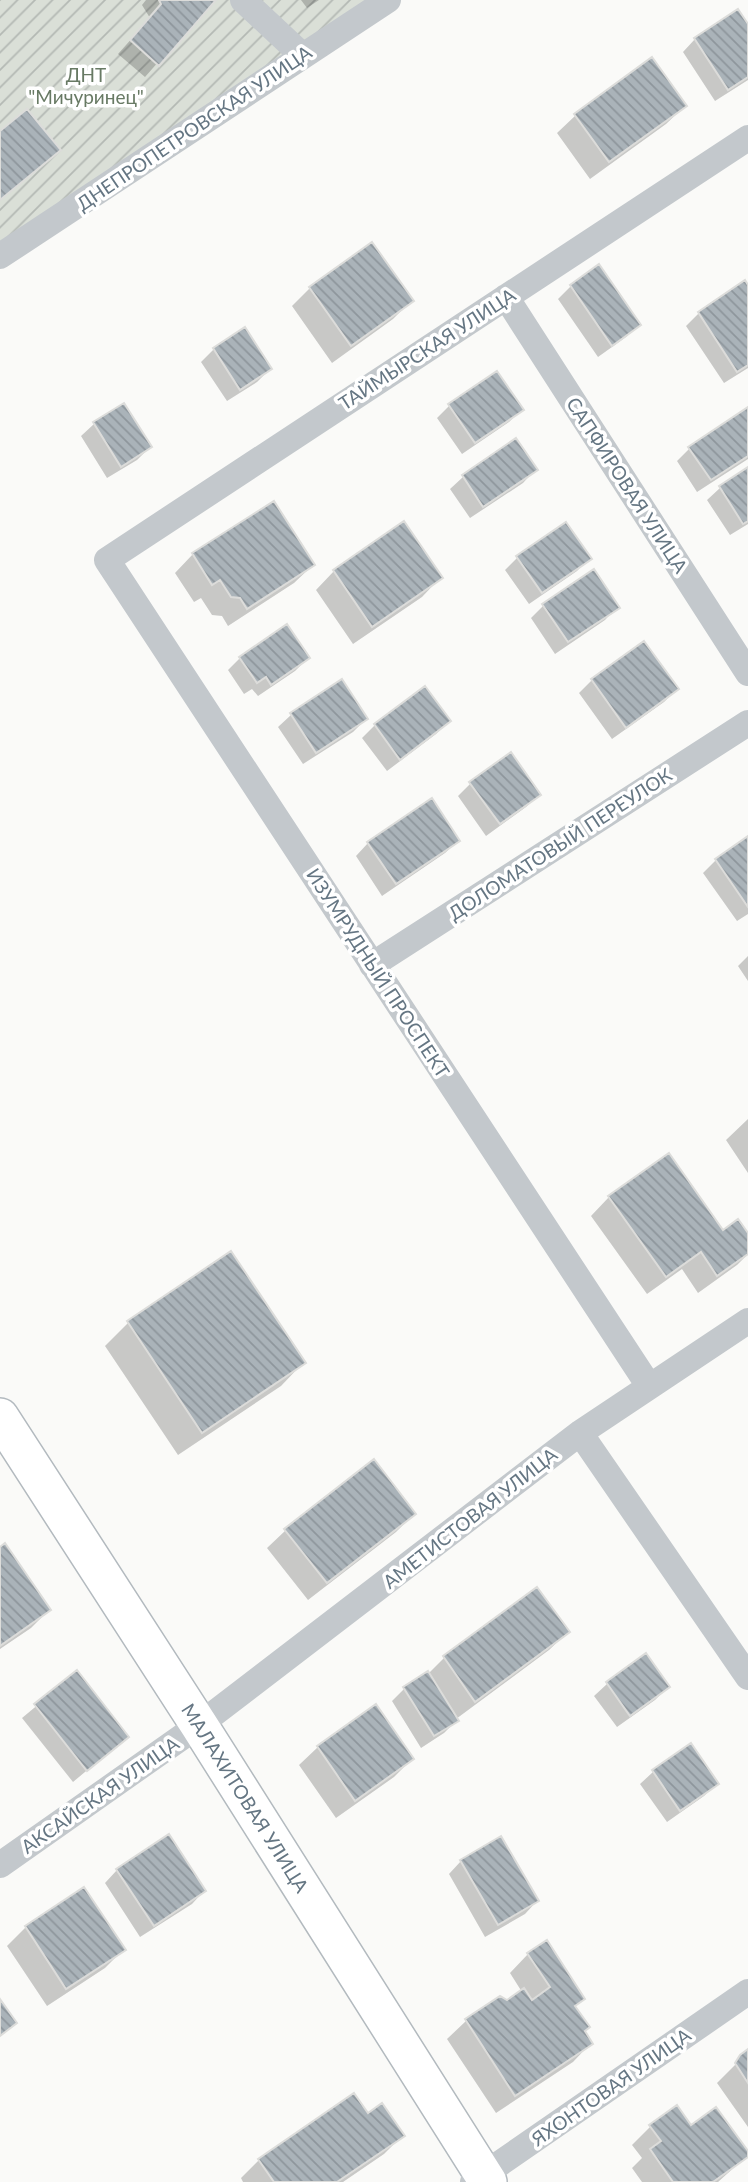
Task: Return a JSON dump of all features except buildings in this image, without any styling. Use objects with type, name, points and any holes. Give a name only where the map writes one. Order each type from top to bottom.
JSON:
[{"type":"street","points":[[243,0],[303,56]]},
{"type":"street","name":"ДНЕПРОПЕТРОВСКАЯ УЛИЦА","points":[[0,256],[388,0]]},
{"type":"street","name":"ТАЙМЫРСКАЯ УЛИЦА","points":[[107,560],[748,138]]},
{"type":"street","name":"САПФИРОВАЯ УЛИЦА","points":[[506,297],[748,673]]},
{"type":"street","name":"ИЗУМРУДНЫЙ ПРОСПЕКТ","points":[[107,560],[649,1386]]},
{"type":"street","name":"ДОЛОМАТОВЫЙ ПЕРЕУЛОК","points":[[372,965],[748,723]]},
{"type":"street","name":"АМЕТИСТОВАЯ УЛИЦА","points":[[199,1725],[580,1433],[748,1321]]},
{"type":"street","name":"МАЛАХИТОВАЯ УЛИЦА","points":[[0,1417],[199,1725],[482,2180]]},
{"type":"street","points":[[580,1433],[748,1677]]},
{"type":"street","name":"АКСАЙСКАЯ УЛИЦА","points":[[0,1865],[199,1725]]},
{"type":"street","name":"ЯХОНТОВАЯ УЛИЦА","points":[[482,2180],[748,1992]]},
{"type":"green space","name":"ДНТ \"Мичуринец\"","points":[[0,0],[375,0],[0,245]]}]
